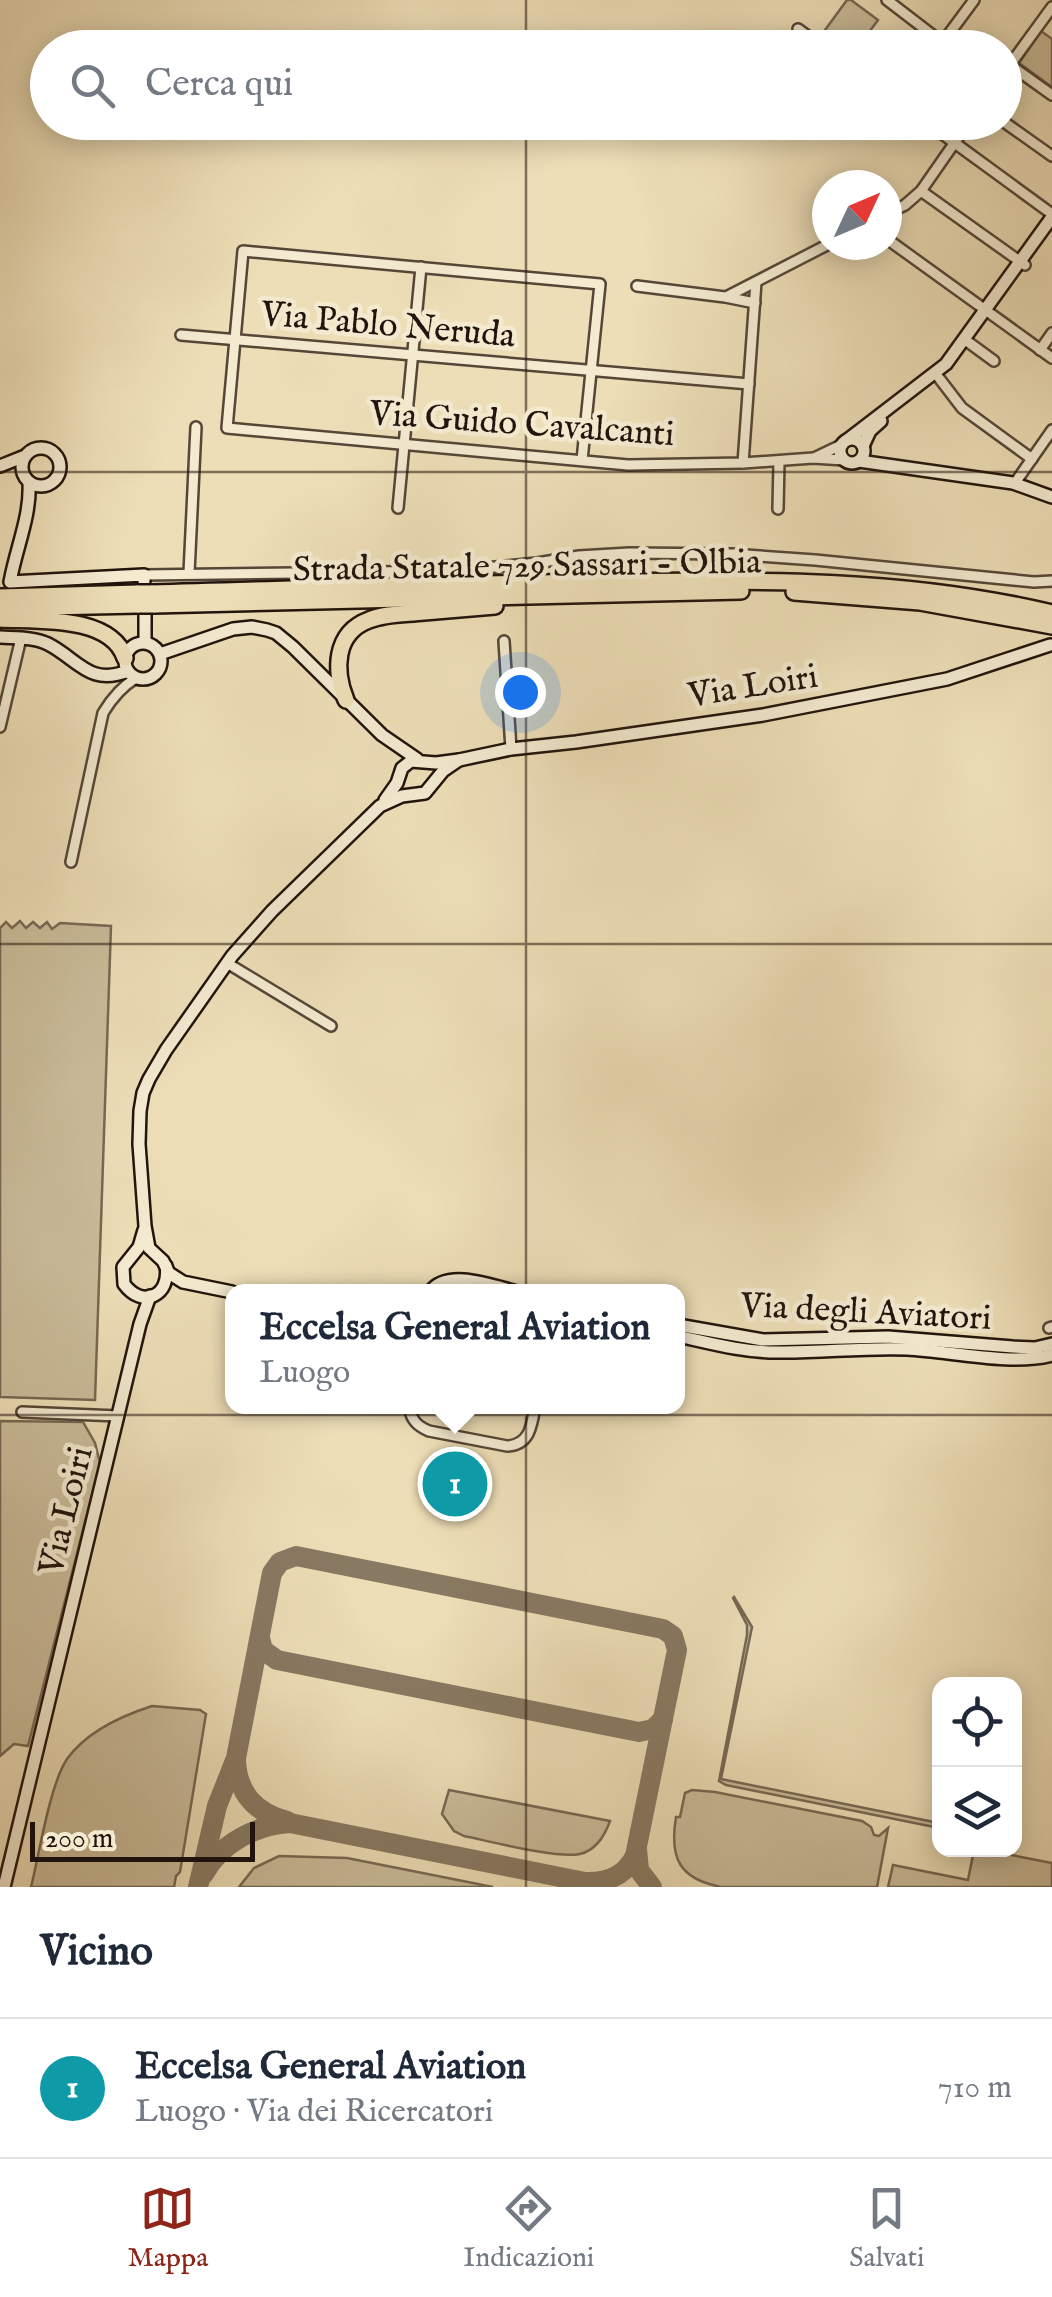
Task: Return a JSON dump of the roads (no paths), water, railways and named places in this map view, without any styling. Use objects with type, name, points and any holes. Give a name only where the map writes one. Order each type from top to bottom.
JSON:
[{"type":"highway","name":"Strada Statale 729 Sassari - Olbia","points":[[0,608],[145,595],[543,582],[793,582],[895,587],[1052,614]]},
{"type":"highway","name":"Strada Statale 729 Sassari - Olbia","points":[[0,596],[801,592],[920,602],[986,613],[1051,634]]},
{"type":"highway","points":[[346,700],[338,672],[340,652],[348,636],[372,618],[608,595]]},
{"type":"highway","points":[[0,619],[89,627],[120,646],[130,669]]},
{"type":"street","points":[[886,0],[923,30]]},
{"type":"street","points":[[952,30],[974,0]]},
{"type":"street","points":[[1022,49],[1052,8]]},
{"type":"street","points":[[1040,24],[1052,33]]},
{"type":"street","points":[[1022,78],[1052,95]]},
{"type":"street","points":[[1022,135],[1052,156]]},
{"type":"street","points":[[951,140],[1052,216],[966,341],[946,364],[844,442],[840,451],[844,460],[852,463],[877,424],[951,369],[966,341]]},
{"type":"street","points":[[902,205],[921,191],[954,142]]},
{"type":"street","points":[[921,191],[1022,263]]},
{"type":"street","points":[[1022,263],[1052,228]]},
{"type":"street","points":[[902,249],[1052,358]]},
{"type":"street","points":[[234,340],[244,251],[600,284],[582,460]]},
{"type":"street","points":[[725,296],[812,253]]},
{"type":"street","points":[[398,508],[420,267]]},
{"type":"street","points":[[744,463],[756,282]]},
{"type":"street","points":[[637,286],[755,303]]},
{"type":"street","points":[[1040,350],[1052,333]]},
{"type":"street","name":"Via Pablo Neruda","points":[[181,336],[749,384]]},
{"type":"street","name":"Via Guido Cavalcanti","points":[[234,340],[227,428],[648,466],[844,460]]},
{"type":"street","points":[[966,341],[994,361]]},
{"type":"street","points":[[940,378],[962,408],[1032,459]]},
{"type":"street","points":[[189,573],[196,427]]},
{"type":"street","points":[[1015,484],[1052,430]]},
{"type":"street","points":[[844,442],[858,440],[862,452],[889,466],[1015,484],[1052,497]]},
{"type":"street","name":"Via Guido Cavalcanti","points":[[814,458],[844,442]]},
{"type":"street","points":[[1,466],[40,448],[59,461],[59,473],[30,503],[5,582],[145,595],[189,573],[454,571],[579,556],[660,553],[815,560],[1052,581]]},
{"type":"street","points":[[25,456],[22,466],[30,503]]},
{"type":"street","points":[[778,509],[779,461]]},
{"type":"street","points":[[1,466],[44,486]]},
{"type":"street","points":[[145,595],[145,642]]},
{"type":"street","points":[[160,654],[234,629],[258,628],[276,633],[382,736],[398,758],[403,788],[414,794]]},
{"type":"street","name":"Via Loiri","points":[[420,760],[459,760],[511,749],[763,714],[923,684],[970,673],[1051,634]]},
{"type":"street","points":[[0,637],[47,643],[93,674],[112,676],[130,669]]},
{"type":"street","points":[[0,727],[21,638]]},
{"type":"street","points":[[504,641],[511,749]]},
{"type":"street","points":[[71,862],[103,713],[125,684],[132,646],[145,642],[160,654],[158,672],[146,679],[130,669]]},
{"type":"street","points":[[382,736],[434,772],[433,784]]},
{"type":"street","points":[[225,1291],[183,1282],[149,1248],[139,1144],[143,1093],[166,1050],[228,962],[272,911],[380,806],[394,790],[406,764],[420,760]]},
{"type":"street","points":[[380,806],[425,793],[443,771],[459,760]]},
{"type":"street","points":[[228,962],[330,1026]]},
{"type":"street","points":[[140,1324],[136,1296],[122,1276],[145,1226]]},
{"type":"street","points":[[134,1254],[155,1254]]},
{"type":"street","points":[[164,1286],[166,1266]]},
{"type":"street","points":[[437,1284],[448,1278],[478,1284]]},
{"type":"street","points":[[136,1296],[150,1296],[164,1286],[183,1282]]},
{"type":"street","name":"Via Loiri","points":[[4,1887],[150,1296]]},
{"type":"street","name":"Via degli Aviatori","points":[[685,1326],[762,1340],[888,1337],[1034,1348],[1052,1344]]},
{"type":"street","name":"Via degli Aviatori","points":[[685,1337],[755,1351],[892,1348],[1006,1358],[1052,1355]]},
{"type":"street","points":[[22,1412],[118,1416]]},
{"type":"street","points":[[412,1414],[414,1422],[429,1431],[508,1446],[516,1446],[528,1436],[534,1414]]},
{"type":"place","name":"Eccelsa General Aviation","points":[[455,1484]]}]
